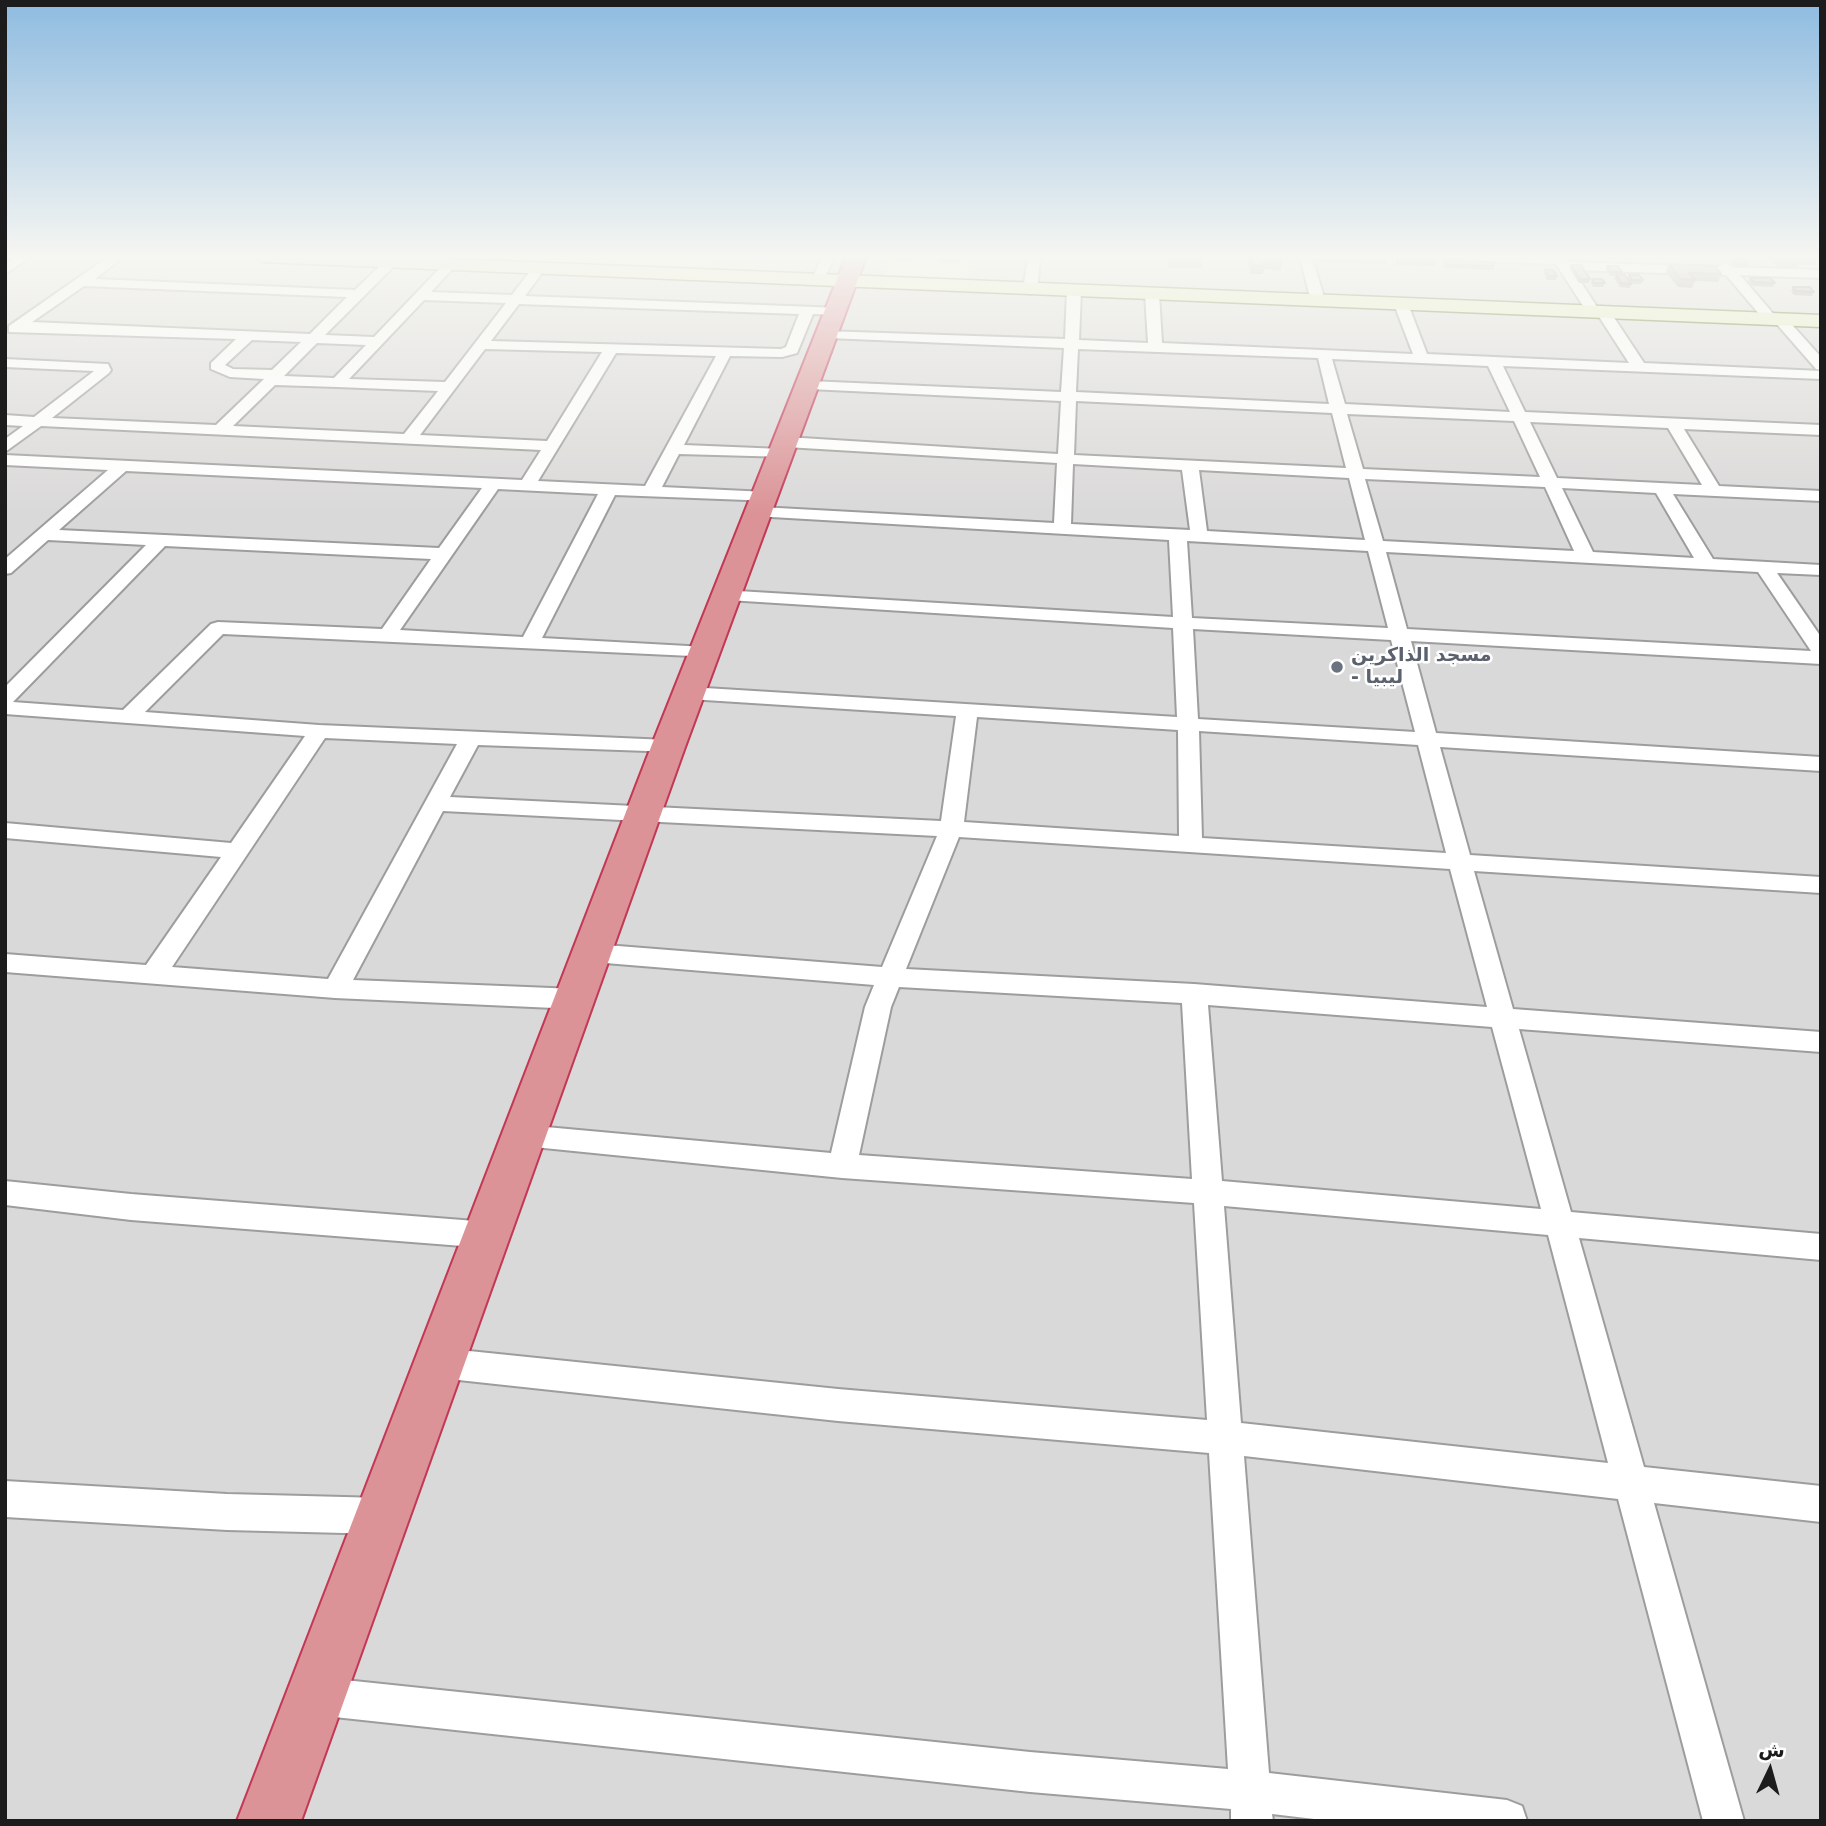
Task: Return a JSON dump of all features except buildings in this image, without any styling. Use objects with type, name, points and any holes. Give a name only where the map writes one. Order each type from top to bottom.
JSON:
[{"type":"highway","points":[[269,1821],[668,747],[809,385],[819,342]]},
{"type":"street","points":[[241,342],[216,366],[230,373],[337,383],[449,387]]},
{"type":"street","points":[[219,431],[312,342]]},
{"type":"street","points":[[337,383],[375,342]]},
{"type":"street","points":[[409,439],[483,342]]},
{"type":"street","points":[[481,345],[787,353],[797,342]]},
{"type":"street","points":[[1064,342],[1821,374]]},
{"type":"street","points":[[1155,342],[1155,347]]},
{"type":"street","points":[[1416,342],[1422,359]]},
{"type":"street","points":[[1621,342],[1639,367]]},
{"type":"street","points":[[1798,342],[1821,366]]},
{"type":"street","points":[[1062,528],[1072,344]]},
{"type":"street","points":[[527,485],[611,349]]},
{"type":"street","points":[[651,491],[725,352]]},
{"type":"street","points":[[1324,355],[1460,862],[1724,1821]]},
{"type":"street","points":[[1494,362],[1586,556]]},
{"type":"street","points":[[5,363],[103,367],[102,374],[5,447]]},
{"type":"street","points":[[809,385],[1338,411],[1821,430]]},
{"type":"street","points":[[5,420],[552,446]]},
{"type":"street","points":[[1672,424],[1714,491]]},
{"type":"street","points":[[282,473],[315,435]]},
{"type":"street","points":[[672,449],[784,448],[1066,459],[1821,496]]},
{"type":"street","points":[[5,460],[651,491],[763,504],[1062,528],[1821,570]]},
{"type":"street","points":[[1189,465],[1199,535]]},
{"type":"street","points":[[5,569],[122,466]]},
{"type":"street","points":[[387,635],[493,484]]},
{"type":"street","points":[[1661,488],[1707,564]]},
{"type":"street","points":[[531,642],[609,489]]},
{"type":"street","points":[[44,535],[443,554]]},
{"type":"street","points":[[1178,535],[1191,843]]},
{"type":"street","points":[[5,699],[161,540]]},
{"type":"street","points":[[1764,567],[1821,652]]},
{"type":"street","points":[[728,594],[1183,623],[1821,658]]},
{"type":"street","points":[[128,717],[218,628],[706,653]]},
{"type":"street","points":[[689,693],[1821,764]]},
{"type":"street","points":[[5,708],[319,731],[668,747]]},
{"type":"street","points":[[842,1166],[869,1038],[888,977],[951,829],[958,799],[967,710]]},
{"type":"street","points":[[152,976],[319,731]]},
{"type":"street","points":[[335,989],[471,738]]},
{"type":"street","points":[[436,803],[1191,843],[1821,885]]},
{"type":"street","points":[[5,830],[239,851]]},
{"type":"street","points":[[593,953],[888,977],[1194,994],[1821,1042]]},
{"type":"street","points":[[5,963],[335,989],[576,999]]},
{"type":"street","points":[[1194,994],[1252,1806]]},
{"type":"street","points":[[524,1137],[842,1166],[1207,1192],[1821,1247]]},
{"type":"street","points":[[5,1193],[131,1207],[488,1235]]},
{"type":"street","points":[[440,1363],[838,1405],[1226,1438],[1821,1504]]},
{"type":"street","points":[[5,1499],[227,1512],[383,1516]]},
{"type":"street","points":[[316,1696],[1030,1772],[1252,1806],[1507,1821]]},
{"type":"shaded area","points":[[5,342],[1821,342],[1821,1821],[5,1821]]},
{"type":"place","name":"مسجد الذاكرين - ليبيا","points":[[1337,667]]}]
